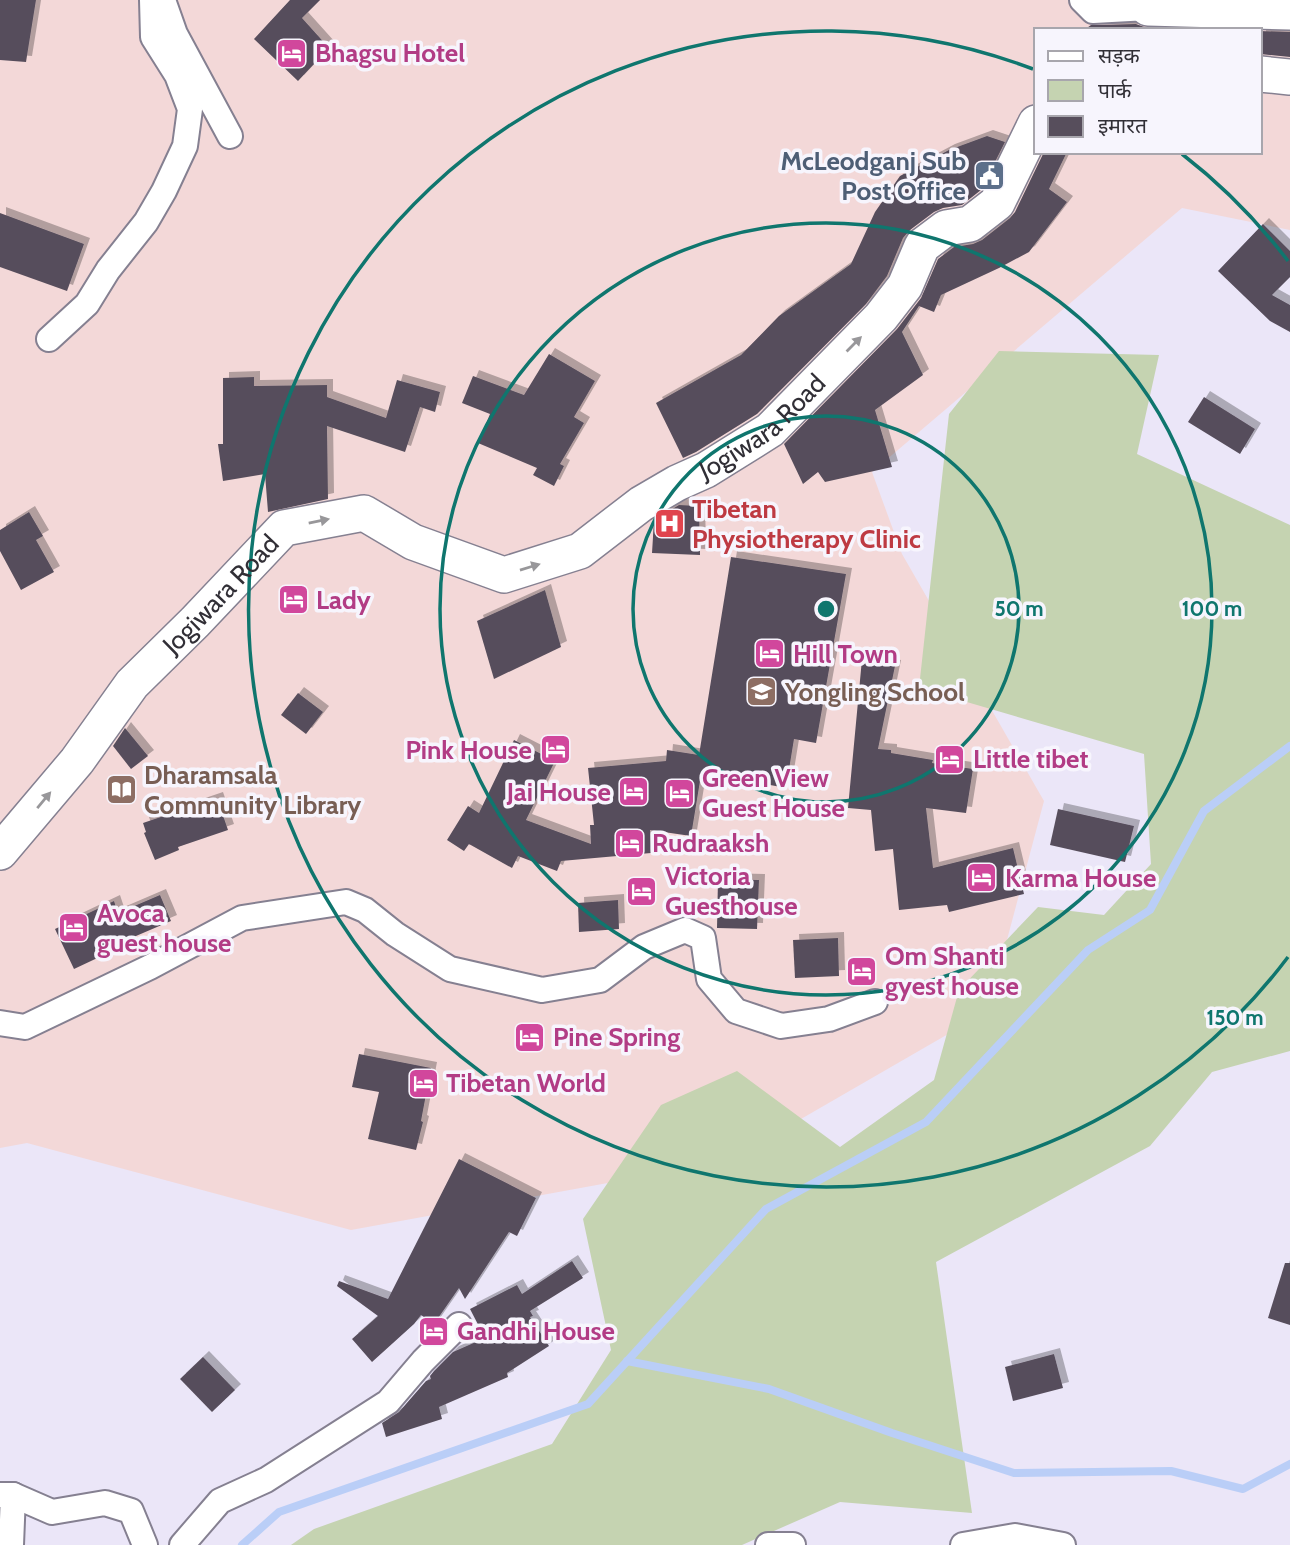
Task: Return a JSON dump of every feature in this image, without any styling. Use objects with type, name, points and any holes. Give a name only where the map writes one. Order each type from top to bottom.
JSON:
[{"type":"street","points":[[49,339],[87,304],[108,270],[146,222],[185,146],[190,109],[177,75],[153,37],[152,0]]},
{"type":"street","points":[[163,0],[174,34],[230,136]]},
{"type":"street","points":[[1082,0],[1093,11],[1290,12]]},
{"type":"street","points":[[1262,74],[1290,77]]},
{"type":"street","name":"Jogiwara Road","points":[[0,852],[78,761],[132,684],[284,528],[364,513],[413,542],[504,575],[580,551],[641,504],[706,470],[771,430],[881,317],[905,286],[922,246],[946,228],[970,224],[997,203],[1034,127]]},
{"type":"street","points":[[0,1023],[25,1027],[150,967],[242,918],[346,902],[365,910],[395,934],[450,969],[542,990],[600,980],[644,947],[685,930],[703,938],[709,979],[736,1011],[781,1026],[829,1019],[875,1002]]},
{"type":"street","points":[[183,1545],[220,1502],[267,1479],[388,1402],[459,1325]]},
{"type":"street","points":[[11,1545],[7,1495],[52,1512],[105,1503],[131,1511],[145,1545]]},
{"type":"street","points":[[963,1545],[1015,1536],[1063,1545]]},
{"type":"street","points":[[768,1545],[793,1545]]},
{"type":"shaded area","points":[[0,0],[1290,0],[1290,230],[1182,208],[872,472],[902,554],[1044,801],[988,1011],[728,1161],[351,1230],[27,1143],[0,1148]]},
{"type":"green space","points":[[999,351],[1159,355],[1137,454],[1290,525],[1290,1051],[1212,1072],[1150,1146],[936,1262],[972,1513],[840,1502],[742,1545],[291,1545],[314,1529],[552,1444],[611,1350],[583,1219],[661,1105],[737,1071],[840,1147],[934,1080],[959,990],[1038,907],[1104,915],[1151,864],[1144,754],[919,688],[949,414]]},
{"type":"building","points":[[0,0],[36,0],[26,62],[0,60]]},
{"type":"building","points":[[290,0],[320,0],[302,18],[329,48],[298,81],[254,39]]},
{"type":"building","points":[[1136,24],[1147,28],[1087,28],[1091,25]]},
{"type":"building","points":[[1262,31],[1290,32],[1290,57],[1262,54]]},
{"type":"building","points":[[987,136],[1005,142],[981,190],[962,205],[934,212],[910,230],[903,238],[887,276],[866,304],[757,414],[683,458],[656,403],[741,355],[779,316],[851,264],[875,212],[900,176],[949,150]]},
{"type":"building","points":[[1043,154],[1066,154],[1049,189],[1067,202],[1029,252],[941,295],[934,312],[919,306],[902,332],[923,375],[875,410],[892,467],[825,482],[818,472],[803,484],[784,444],[897,329],[921,298],[938,259],[954,247],[982,240],[1015,212]]},
{"type":"building","points":[[0,213],[84,244],[67,291],[0,267]]},
{"type":"building","points":[[1263,224],[1290,251],[1290,277],[1272,295],[1290,305],[1290,332],[1270,321],[1218,271]]},
{"type":"building","points":[[549,354],[595,381],[574,417],[584,423],[560,464],[564,466],[554,486],[533,475],[537,468],[478,443],[490,414],[462,403],[473,376],[524,395]]},
{"type":"building","points":[[254,377],[254,386],[327,385],[327,397],[386,418],[397,380],[440,392],[435,412],[420,407],[405,452],[327,426],[328,499],[268,512],[265,474],[223,481],[218,444],[223,444],[223,378]]},
{"type":"building","points":[[1204,397],[1255,429],[1240,454],[1188,422]]},
{"type":"building","points":[[679,505],[699,506],[700,555],[652,553],[654,520]]},
{"type":"building","points":[[29,512],[43,536],[36,540],[54,572],[21,590],[0,551],[0,530]]},
{"type":"building","points":[[731,557],[846,574],[816,743],[794,739],[786,788],[765,784],[766,780],[701,775],[691,836],[650,830],[651,853],[561,861],[557,871],[518,856],[512,868],[469,844],[464,851],[447,840],[468,806],[479,813],[514,740],[555,761],[526,820],[591,844],[590,825],[594,825],[588,768],[666,761],[667,750],[699,755]]},
{"type":"building","points":[[545,590],[561,647],[494,679],[477,621]]},
{"type":"building","points":[[862,659],[895,666],[878,749],[933,760],[932,763],[973,769],[966,813],[926,808],[933,868],[1013,848],[1024,894],[949,912],[947,905],[899,910],[893,849],[875,851],[871,810],[848,808]]},
{"type":"building","points":[[298,693],[323,712],[306,734],[281,715]]},
{"type":"building","points":[[125,728],[148,756],[131,769],[113,746]]},
{"type":"building","points":[[217,798],[228,830],[178,847],[179,850],[155,860],[144,833],[143,823]]},
{"type":"building","points":[[1058,809],[1134,826],[1125,862],[1050,845]]},
{"type":"building","points":[[718,879],[759,880],[757,929],[717,928]]},
{"type":"building","points":[[160,895],[171,921],[129,939],[130,942],[74,969],[55,929],[114,901],[118,913]]},
{"type":"building","points":[[618,900],[619,929],[579,932],[578,903]]},
{"type":"building","points":[[838,938],[839,976],[795,978],[793,940]]},
{"type":"building","points":[[359,1054],[431,1068],[416,1150],[368,1139],[379,1092],[352,1087]]},
{"type":"building","points":[[459,1159],[536,1198],[517,1236],[509,1232],[465,1299],[459,1288],[434,1324],[421,1315],[372,1362],[352,1339],[378,1316],[337,1286],[339,1281],[388,1299]]},
{"type":"building","points":[[572,1261],[583,1278],[530,1311],[533,1316],[530,1317],[549,1346],[507,1373],[508,1377],[439,1407],[442,1419],[386,1437],[382,1423],[399,1412],[453,1352],[485,1338],[470,1309],[517,1285],[522,1294]]},
{"type":"building","points":[[1285,1263],[1290,1263],[1290,1325],[1268,1318]]},
{"type":"building","points":[[1054,1354],[1063,1388],[1013,1401],[1005,1367]]},
{"type":"building","points":[[203,1357],[235,1390],[212,1412],[180,1379]]},
{"type":"waterway","points":[[242,1545],[279,1512],[588,1404],[766,1209],[926,1122],[1088,950],[1150,910],[1204,811],[1290,746]]},
{"type":"waterway","points":[[627,1361],[769,1389],[1014,1473],[1171,1471],[1243,1489],[1290,1464]]},
{"type":"place","name":"Bhagsu Hotel","points":[[292,53]]},
{"type":"place","name":"McLeodganj Sub Post Office","points":[[989,176]]},
{"type":"place","name":"Tibetan Physiotherapy Clinic","points":[[669,524]]},
{"type":"place","name":"Lady","points":[[293,600]]},
{"type":"place","name":"Hill Town","points":[[770,654]]},
{"type":"place","name":"Yongling School","points":[[762,692]]},
{"type":"place","name":"Pink House","points":[[555,750]]},
{"type":"place","name":"Little tibet","points":[[950,759]]},
{"type":"place","name":"Dharamsala Community Library","points":[[121,790]]},
{"type":"place","name":"Jai House","points":[[634,792]]},
{"type":"place","name":"Green View Guest House","points":[[679,793]]},
{"type":"place","name":"Rudraaksh","points":[[629,843]]},
{"type":"place","name":"Karma House","points":[[982,878]]},
{"type":"place","name":"Victoria Guesthouse","points":[[642,891]]},
{"type":"place","name":"Avoca guest house","points":[[74,928]]},
{"type":"place","name":"Om Shanti gyest house","points":[[862,971]]},
{"type":"place","name":"Pine Spring","points":[[530,1037]]},
{"type":"place","name":"Tibetan World","points":[[423,1083]]},
{"type":"place","name":"Gandhi House","points":[[434,1331]]}]
